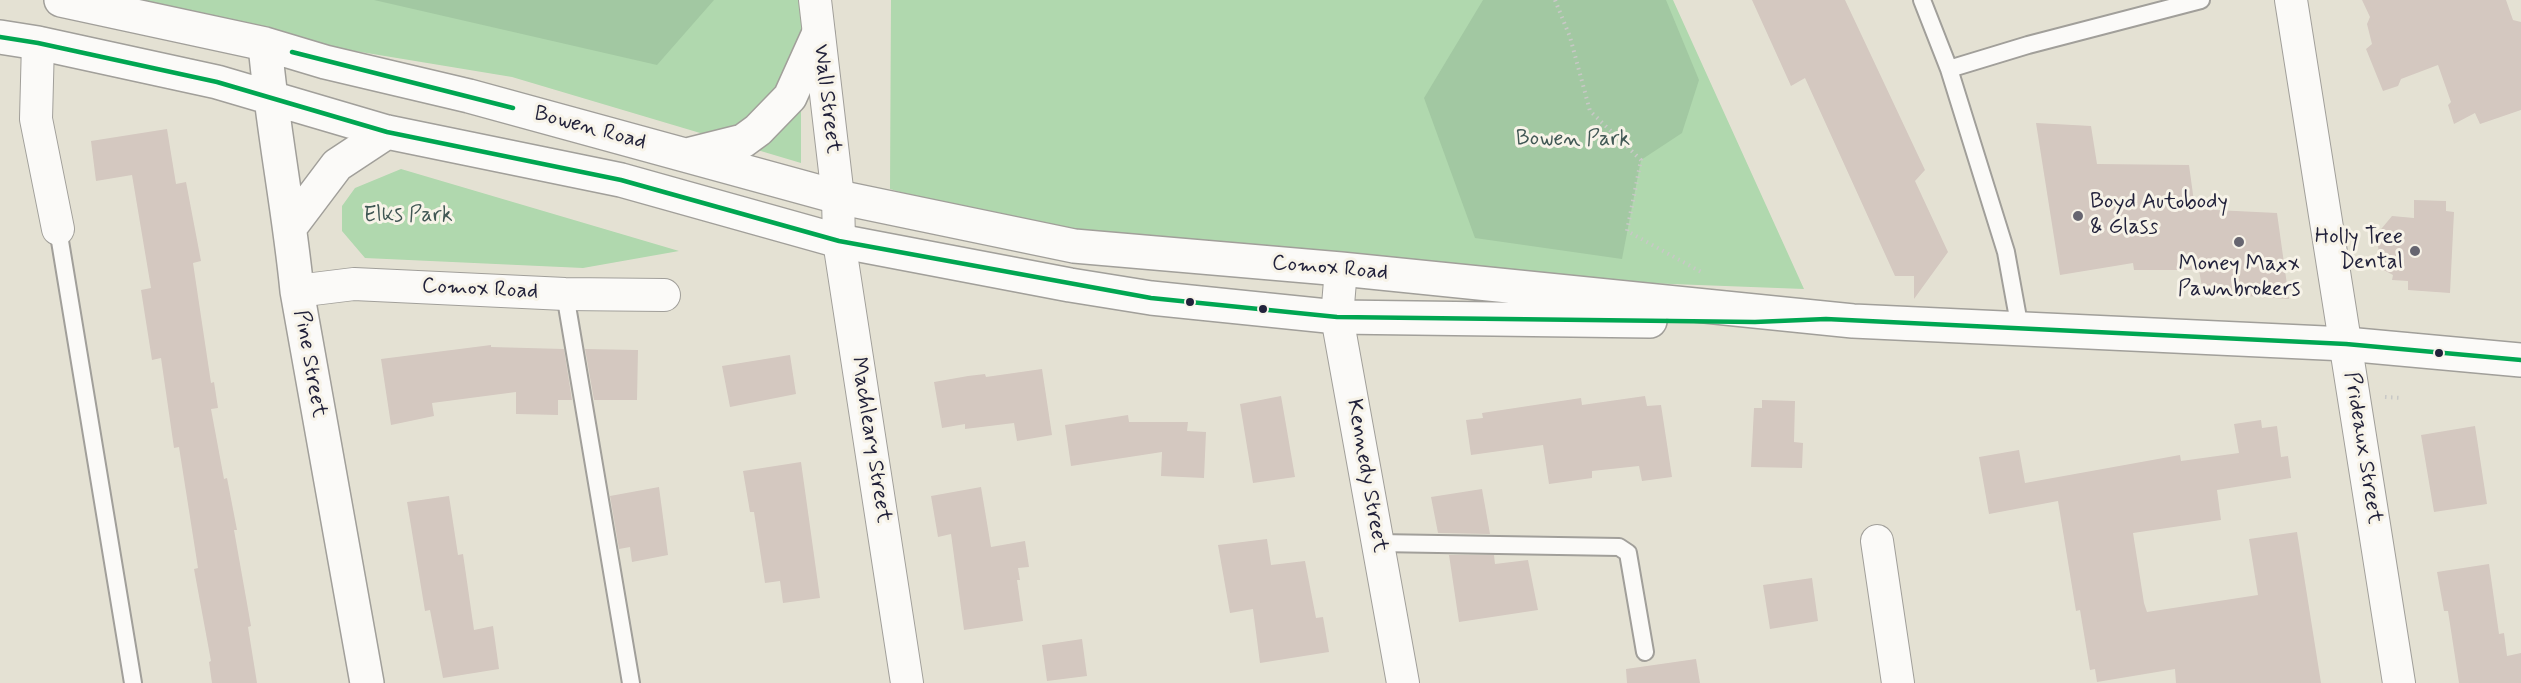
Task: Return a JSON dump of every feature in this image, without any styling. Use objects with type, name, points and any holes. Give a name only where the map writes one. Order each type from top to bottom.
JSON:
[{"type":"main road","name":"Bowen Road","points":[[61,0],[265,44],[325,62],[469,96],[838,197]]},
{"type":"main road","points":[[685,156],[743,141],[758,130],[790,97],[818,35]]},
{"type":"main road","name":"Bowen Road","points":[[0,38],[38,43],[217,82],[387,132],[621,180],[839,241]]},
{"type":"main road","name":"Pine Street","points":[[265,44],[269,96],[291,226],[297,291],[367,683]]},
{"type":"main road","points":[[291,226],[337,165],[387,132]]},
{"type":"main road","name":"Comox Road","points":[[838,197],[1074,246],[1341,269],[1826,319],[2346,344],[2521,360]]},
{"type":"main road","name":"Comox Road","points":[[839,241],[1151,298],[1337,317],[1755,322],[1826,319]]},
{"type":"street","name":"Wall Street","points":[[815,0],[838,197]]},
{"type":"street","name":"Prideaux Street","points":[[2291,0],[2399,683]]},
{"type":"street","points":[[38,43],[36,119],[58,229]]},
{"type":"street","name":"Machleary Street","points":[[838,197],[839,241],[907,683]]},
{"type":"street","name":"Kennedy Street","points":[[1341,269],[1337,317],[1403,683]]},
{"type":"street","name":"Comox Road","points":[[297,291],[354,284],[565,294],[664,296]]},
{"type":"street","points":[[1876,541],[1898,683]]},
{"type":"lane","points":[[1922,0],[1949,69],[2006,252],[2020,328]]},
{"type":"lane","points":[[1949,69],[2028,45],[2201,0]]},
{"type":"lane","points":[[58,229],[133,683]]},
{"type":"lane","points":[[565,294],[631,683]]},
{"type":"lane","points":[[1378,543],[1619,547],[1628,553],[1645,652]]},
{"type":"path","points":[[1555,0],[1570,37],[1590,111],[1641,160],[1627,231],[1707,275]]},
{"type":"green space","points":[[46,0],[801,0],[801,163],[512,77]]},
{"type":"green space","points":[[374,0],[714,0],[657,65]]},
{"type":"green space","name":"Bowen Park","points":[[891,0],[1673,0],[1804,289],[1144,264],[890,189]]},
{"type":"green space","points":[[1483,0],[1666,0],[1699,80],[1682,133],[1641,160],[1622,259],[1475,238],[1424,98]]},
{"type":"green space","name":"Elks Park","points":[[401,169],[679,251],[583,268],[365,258],[342,231],[342,206],[355,188]]},
{"type":"building","points":[[1752,0],[1845,0],[1925,170],[1915,181],[1948,252],[1914,299],[1914,276],[1895,276],[1805,78],[1791,86]]},
{"type":"building","points":[[2362,0],[2506,0],[2513,20],[2521,22],[2521,110],[2480,124],[2475,113],[2454,124],[2448,105],[2451,102],[2438,65],[2401,79],[2398,86],[2383,91],[2366,49],[2372,44],[2367,24],[2370,17]]},
{"type":"building","points":[[2036,123],[2091,126],[2097,164],[2189,165],[2195,209],[2277,213],[2289,299],[2203,293],[2199,270],[2134,270],[2133,263],[2060,275]]},
{"type":"building","points":[[167,129],[176,184],[186,182],[201,261],[193,263],[211,383],[214,382],[218,408],[211,409],[224,479],[227,478],[237,530],[234,530],[251,626],[248,627],[257,683],[212,683],[209,662],[211,661],[194,569],[198,568],[179,447],[174,448],[161,358],[152,360],[141,290],[151,288],[132,175],[96,181],[91,141]]},
{"type":"building","name":"Holly Tree Dental","points":[[2414,200],[2446,201],[2446,211],[2454,212],[2450,293],[2408,290],[2408,281],[2392,280],[2393,275],[2380,268],[2377,234],[2392,216],[2414,218]]},
{"type":"building","points":[[491,345],[491,347],[564,349],[572,400],[558,400],[558,415],[516,414],[516,392],[432,403],[434,416],[391,425],[381,359]]},
{"type":"building","points":[[585,349],[638,350],[637,400],[594,400]]},
{"type":"building","points":[[790,355],[796,394],[730,407],[722,366]]},
{"type":"building","points":[[1042,369],[1052,435],[1017,441],[1014,423],[965,429],[965,424],[942,428],[934,382],[968,376],[985,374],[986,377]]},
{"type":"building","points":[[1281,396],[1295,477],[1253,483],[1240,404]]},
{"type":"building","points":[[1645,396],[1647,406],[1661,405],[1672,477],[1642,481],[1639,466],[1592,471],[1592,478],[1549,484],[1543,445],[1471,455],[1466,420],[1483,418],[1482,413],[1581,398],[1582,405]]},
{"type":"building","points":[[1762,400],[1795,401],[1794,442],[1803,443],[1802,468],[1751,467],[1754,408],[1762,408]]},
{"type":"building","points":[[1128,415],[1129,422],[1188,422],[1187,431],[1206,432],[1204,478],[1161,476],[1162,452],[1071,466],[1065,425]]},
{"type":"building","points":[[2261,420],[2262,428],[2277,426],[2281,457],[2288,456],[2291,478],[2217,490],[2221,520],[2133,533],[2144,603],[2147,612],[2258,595],[2249,539],[2297,532],[2321,683],[2176,683],[2175,669],[2097,682],[2095,669],[2090,670],[2080,610],[2076,611],[2058,501],[1989,514],[1979,457],[2019,450],[2025,483],[2180,455],[2181,461],[2239,453],[2234,424]]},
{"type":"building","points":[[2475,426],[2487,504],[2434,512],[2421,435]]},
{"type":"building","points":[[801,462],[820,598],[783,603],[780,581],[765,583],[754,512],[750,512],[743,471]]},
{"type":"building","points":[[659,487],[668,555],[632,562],[630,547],[619,549],[610,496]]},
{"type":"building","points":[[981,487],[991,547],[1025,541],[1029,567],[1018,568],[1020,580],[1017,580],[1023,621],[964,630],[951,534],[938,537],[931,496]]},
{"type":"building","points":[[1482,489],[1490,534],[1438,533],[1431,497]]},
{"type":"building","points":[[449,496],[458,555],[463,554],[474,630],[493,626],[499,669],[443,678],[430,610],[425,611],[407,502]]},
{"type":"building","points":[[1267,539],[1271,565],[1305,561],[1316,618],[1323,617],[1329,652],[1260,663],[1253,609],[1230,613],[1218,545]]},
{"type":"building","points":[[1449,555],[1494,555],[1495,564],[1528,560],[1538,610],[1459,622]]},
{"type":"building","points":[[2489,564],[2499,634],[2504,633],[2507,656],[2521,653],[2521,683],[2459,683],[2448,611],[2444,611],[2437,572]]},
{"type":"building","points":[[1812,578],[1818,621],[1770,629],[1763,585]]},
{"type":"building","points":[[1082,639],[1087,676],[1047,681],[1042,645]]},
{"type":"building","points":[[1696,659],[1700,683],[1627,683],[1626,669]]},
{"type":"transit line","points":[[0,37],[38,43],[217,82],[387,132],[621,180],[839,241],[1151,298],[1337,317],[1755,322],[1826,319],[2346,344],[2521,360]]},
{"type":"transit line","points":[[292,52],[513,108]]},
{"type":"place","name":"Boyd Autobody & Glass","points":[[2078,216]]},
{"type":"place","name":"Money Maxx Pawnbrokers","points":[[2239,242]]},
{"type":"place","name":"Holly Tree Dental","points":[[2415,251]]}]
